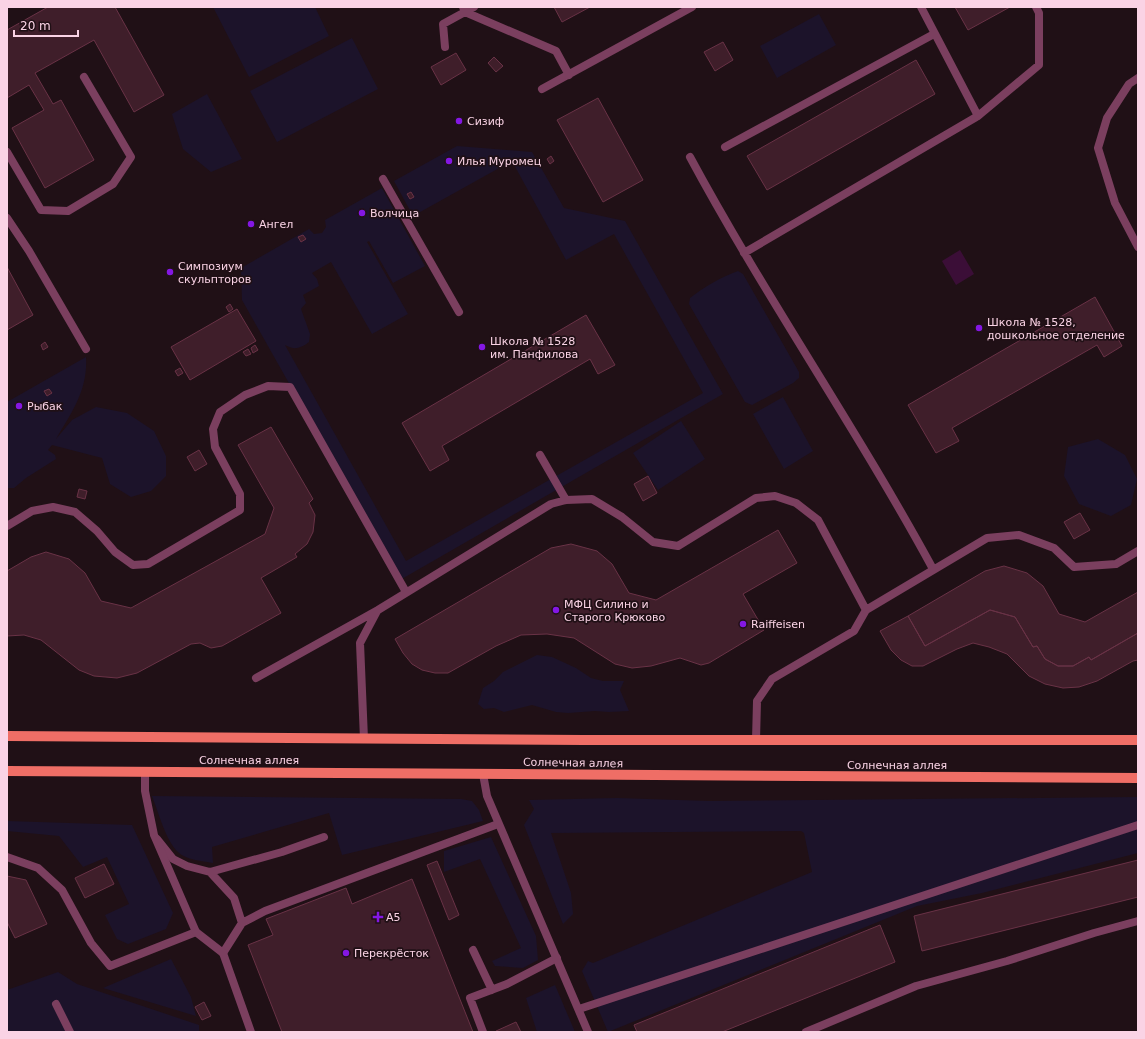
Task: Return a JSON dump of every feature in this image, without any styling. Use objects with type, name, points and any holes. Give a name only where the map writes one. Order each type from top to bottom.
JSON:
[{"type":"main road","name":"Солнечная аллея","points":[[7,736],[364,739],[1138,740]]},
{"type":"main road","name":"Солнечная аллея","points":[[7,770],[1138,778]]},
{"type":"street","points":[[446,47],[443,24],[464,9],[474,7]]},
{"type":"street","points":[[542,89],[692,7]]},
{"type":"street","points":[[921,7],[978,116]]},
{"type":"street","points":[[744,253],[978,116],[1039,65],[1039,13],[1036,7]]},
{"type":"street","points":[[464,9],[556,51],[569,75]]},
{"type":"street","points":[[725,148],[934,34]]},
{"type":"street","points":[[7,152],[41,210],[68,211],[113,184],[131,157],[84,77]]},
{"type":"street","points":[[1138,78],[1129,84],[1107,118],[1098,148],[1115,203],[1138,247]]},
{"type":"street","points":[[690,157],[744,253],[898,505],[933,569]]},
{"type":"street","points":[[383,180],[459,312]]},
{"type":"street","points":[[7,218],[29,251],[86,349]]},
{"type":"street","points":[[7,526],[32,511],[53,507],[75,512],[97,531],[115,552],[133,565],[148,564],[240,510],[240,494],[215,447],[213,429],[220,412],[245,395],[268,386],[290,387],[406,592]]},
{"type":"street","points":[[540,456],[566,500]]},
{"type":"street","points":[[256,678],[378,610],[551,504],[566,500],[592,499],[622,517],[654,542],[678,546],[756,498],[775,496],[796,503],[818,520],[866,610]]},
{"type":"street","points":[[756,740],[757,701],[772,679],[854,631],[866,610],[987,538],[1019,535],[1054,548],[1074,568],[1116,564],[1138,552]]},
{"type":"street","points":[[364,739],[360,643],[378,610]]},
{"type":"street","points":[[145,771],[144,791],[154,835],[196,932],[223,953],[251,1032]]},
{"type":"street","points":[[483,774],[487,796],[498,824],[588,1032]]},
{"type":"street","points":[[223,953],[242,923],[298,898],[498,824]]},
{"type":"street","points":[[579,1009],[1138,825]]},
{"type":"street","points":[[154,835],[173,859],[187,866],[210,872],[282,852],[324,837]]},
{"type":"street","points":[[7,858],[38,868],[62,890],[91,943],[110,966],[196,932]]},
{"type":"street","points":[[210,872],[234,898],[242,923]]},
{"type":"street","points":[[806,1032],[916,986],[1007,961],[1094,933],[1138,921]]},
{"type":"street","points":[[473,950],[492,990]]},
{"type":"street","points":[[483,1032],[470,998],[492,990],[557,958]]},
{"type":"street","points":[[56,1004],[70,1032]]},
{"type":"shaded area","points":[[213,7],[315,7],[329,36],[249,77]]},
{"type":"shaded area","points":[[819,14],[836,45],[777,78],[760,46]]},
{"type":"shaded area","points":[[352,38],[378,89],[277,142],[250,91]]},
{"type":"shaded area","points":[[207,94],[242,159],[211,172],[183,149],[172,114]]},
{"type":"shaded area","points":[[457,146],[532,152],[564,208],[625,221],[723,394],[400,580],[242,300],[241,268],[309,229],[314,234],[322,233],[326,227],[325,220],[382,188],[425,266],[393,283],[369,241],[367,242],[408,314],[372,334],[331,262],[312,273],[317,279],[319,286],[303,295],[306,303],[301,309],[310,334],[309,342],[297,348],[291,348],[285,345],[406,561],[703,393],[614,234],[566,260],[512,161],[413,216],[394,181]]},
{"type":"shaded area","points":[[960,250],[974,274],[956,285],[942,261]]},
{"type":"shaded area","points":[[738,271],[743,274],[799,372],[799,378],[793,383],[752,405],[745,402],[689,304],[690,298],[701,290],[719,279]]},
{"type":"shaded area","points":[[86,357],[86,369],[82,390],[73,410],[56,439],[72,420],[96,407],[127,413],[154,431],[166,456],[166,476],[151,491],[131,497],[110,484],[102,458],[52,445],[48,450],[55,455],[56,459],[26,478],[14,488],[7,488],[7,402]]},
{"type":"shaded area","points":[[783,397],[813,451],[784,469],[753,414]]},
{"type":"shaded area","points":[[681,421],[705,459],[658,490],[633,453]]},
{"type":"shaded area","points":[[1098,439],[1125,455],[1137,479],[1131,505],[1111,516],[1079,504],[1064,476],[1068,447]]},
{"type":"shaded area","points":[[537,655],[552,657],[576,668],[591,678],[603,681],[624,681],[620,690],[629,711],[568,713],[556,712],[532,705],[504,712],[494,708],[484,709],[478,704],[483,688],[494,681],[503,672]]},
{"type":"shaded area","points":[[152,796],[461,799],[472,801],[479,810],[483,821],[342,855],[329,813],[212,847],[213,863],[185,857],[178,852],[166,833]]},
{"type":"shaded area","points":[[1138,797],[1138,853],[982,893],[917,906],[608,1032],[582,971],[588,961],[593,963],[812,872],[804,833],[801,831],[551,833],[571,893],[573,914],[563,924],[524,825],[534,809],[529,800],[617,798],[709,801]]},
{"type":"shaded area","points":[[7,821],[132,825],[173,913],[166,929],[128,944],[117,939],[105,915],[129,904],[107,857],[83,867],[59,836],[7,831]]},
{"type":"shaded area","points":[[491,837],[536,936],[538,960],[523,968],[495,966],[492,961],[521,948],[480,859],[444,872],[444,851]]},
{"type":"shaded area","points":[[171,959],[191,997],[196,1016],[103,988]]},
{"type":"shaded area","points":[[58,972],[77,984],[199,1025],[199,1032],[7,1032],[7,990]]},
{"type":"shaded area","points":[[555,985],[575,1032],[537,1032],[526,998]]},
{"type":"building","points":[[48,7],[115,7],[164,95],[134,112],[94,40],[35,73],[53,104],[61,100],[94,160],[45,188],[12,128],[44,110],[29,85],[7,98],[7,30]]},
{"type":"building","points":[[554,7],[590,7],[562,22]]},
{"type":"building","points":[[955,7],[1010,7],[968,30]]},
{"type":"building","points":[[723,42],[733,60],[715,71],[704,52]]},
{"type":"building","points":[[456,53],[466,70],[441,85],[431,67]]},
{"type":"building","points":[[494,57],[503,66],[496,72],[488,63]]},
{"type":"building","points":[[916,60],[935,94],[767,190],[747,156]]},
{"type":"building","points":[[598,98],[643,180],[603,202],[557,120]]},
{"type":"building","points":[[551,156],[554,161],[550,164],[547,159]]},
{"type":"building","points":[[411,192],[414,197],[410,199],[407,194]]},
{"type":"building","points":[[303,235],[306,239],[301,242],[298,237]]},
{"type":"building","points":[[7,267],[33,315],[7,330]]},
{"type":"building","points":[[1095,297],[1122,346],[1104,357],[1097,345],[952,428],[959,441],[936,453],[908,405]]},
{"type":"building","points":[[230,304],[233,309],[229,312],[226,307]]},
{"type":"building","points":[[237,309],[256,341],[190,380],[171,347]]},
{"type":"building","points":[[586,315],[615,365],[598,374],[590,359],[442,446],[449,460],[430,471],[402,423]]},
{"type":"building","points":[[45,342],[48,347],[43,350],[41,345]]},
{"type":"building","points":[[255,345],[258,350],[253,353],[251,348]]},
{"type":"building","points":[[248,349],[251,354],[246,356],[243,352]]},
{"type":"building","points":[[180,368],[183,373],[178,376],[175,371]]},
{"type":"building","points":[[49,389],[52,393],[47,396],[44,391]]},
{"type":"building","points":[[271,427],[313,499],[309,503],[315,515],[313,532],[307,544],[295,554],[297,557],[261,578],[281,613],[222,646],[211,648],[200,643],[191,644],[137,673],[117,678],[94,676],[79,670],[41,640],[24,635],[7,636],[7,571],[31,557],[46,552],[69,559],[85,573],[101,601],[131,608],[265,534],[274,508],[238,445]]},
{"type":"building","points":[[199,450],[207,464],[195,471],[187,457]]},
{"type":"building","points":[[648,476],[657,493],[643,501],[634,484]]},
{"type":"building","points":[[79,489],[87,491],[85,499],[77,497]]},
{"type":"building","points":[[1080,513],[1090,530],[1074,539],[1064,522]]},
{"type":"building","points":[[778,530],[797,563],[743,594],[764,630],[709,663],[701,665],[680,658],[651,666],[632,668],[615,664],[574,638],[547,634],[521,635],[496,646],[448,673],[435,673],[422,670],[412,664],[403,653],[395,639],[551,548],[571,544],[597,551],[612,564],[629,593],[656,600]]},
{"type":"building","points":[[1004,566],[1027,573],[1043,586],[1059,614],[1085,622],[1138,592],[1138,633],[1091,660],[1089,657],[1073,666],[1058,666],[1045,659],[1037,646],[1033,647],[1015,617],[990,610],[925,646],[908,616],[985,571]]},
{"type":"building","points":[[990,610],[1015,617],[1033,647],[1037,646],[1045,659],[1058,666],[1073,666],[1089,657],[1091,660],[1138,633],[1138,660],[1133,661],[1097,681],[1079,687],[1063,688],[1045,684],[1029,676],[1007,654],[973,643],[957,649],[923,666],[912,666],[901,660],[891,650],[880,631],[908,616],[925,646]]},
{"type":"building","points":[[1138,860],[1138,897],[922,951],[914,916]]},
{"type":"building","points":[[437,861],[459,915],[449,920],[427,865]]},
{"type":"building","points":[[104,864],[114,884],[85,898],[75,878]]},
{"type":"building","points":[[7,876],[26,880],[47,924],[15,938],[7,922]]},
{"type":"building","name":"Перекрёсток","points":[[412,879],[473,1032],[282,1032],[248,945],[273,935],[266,919],[346,888],[352,904]]},
{"type":"building","points":[[880,925],[895,962],[722,1032],[637,1032],[634,1025]]},
{"type":"building","points":[[204,1002],[211,1016],[202,1020],[195,1007]]},
{"type":"building","points":[[516,1022],[521,1032],[496,1031]]},
{"type":"place","name":"Сизиф","points":[[459,121]]},
{"type":"place","name":"Илья Муромец","points":[[449,161]]},
{"type":"place","name":"Волчица","points":[[362,213]]},
{"type":"place","name":"Ангел","points":[[251,224]]},
{"type":"place","name":"Симпозиум скульпторов","points":[[170,272]]},
{"type":"place","name":"Школа № 1528, дошкольное отделение","points":[[979,328]]},
{"type":"place","name":"Школа № 1528 им. Панфилова","points":[[482,347]]},
{"type":"place","name":"Рыбак","points":[[19,406]]},
{"type":"place","name":"МФЦ Силино и Старого Крюково","points":[[556,610]]},
{"type":"place","name":"Raiffeisen","points":[[743,624]]},
{"type":"place","name":"А5","points":[[378,917]]},
{"type":"place","name":"Перекрёсток","points":[[346,953]]}]
